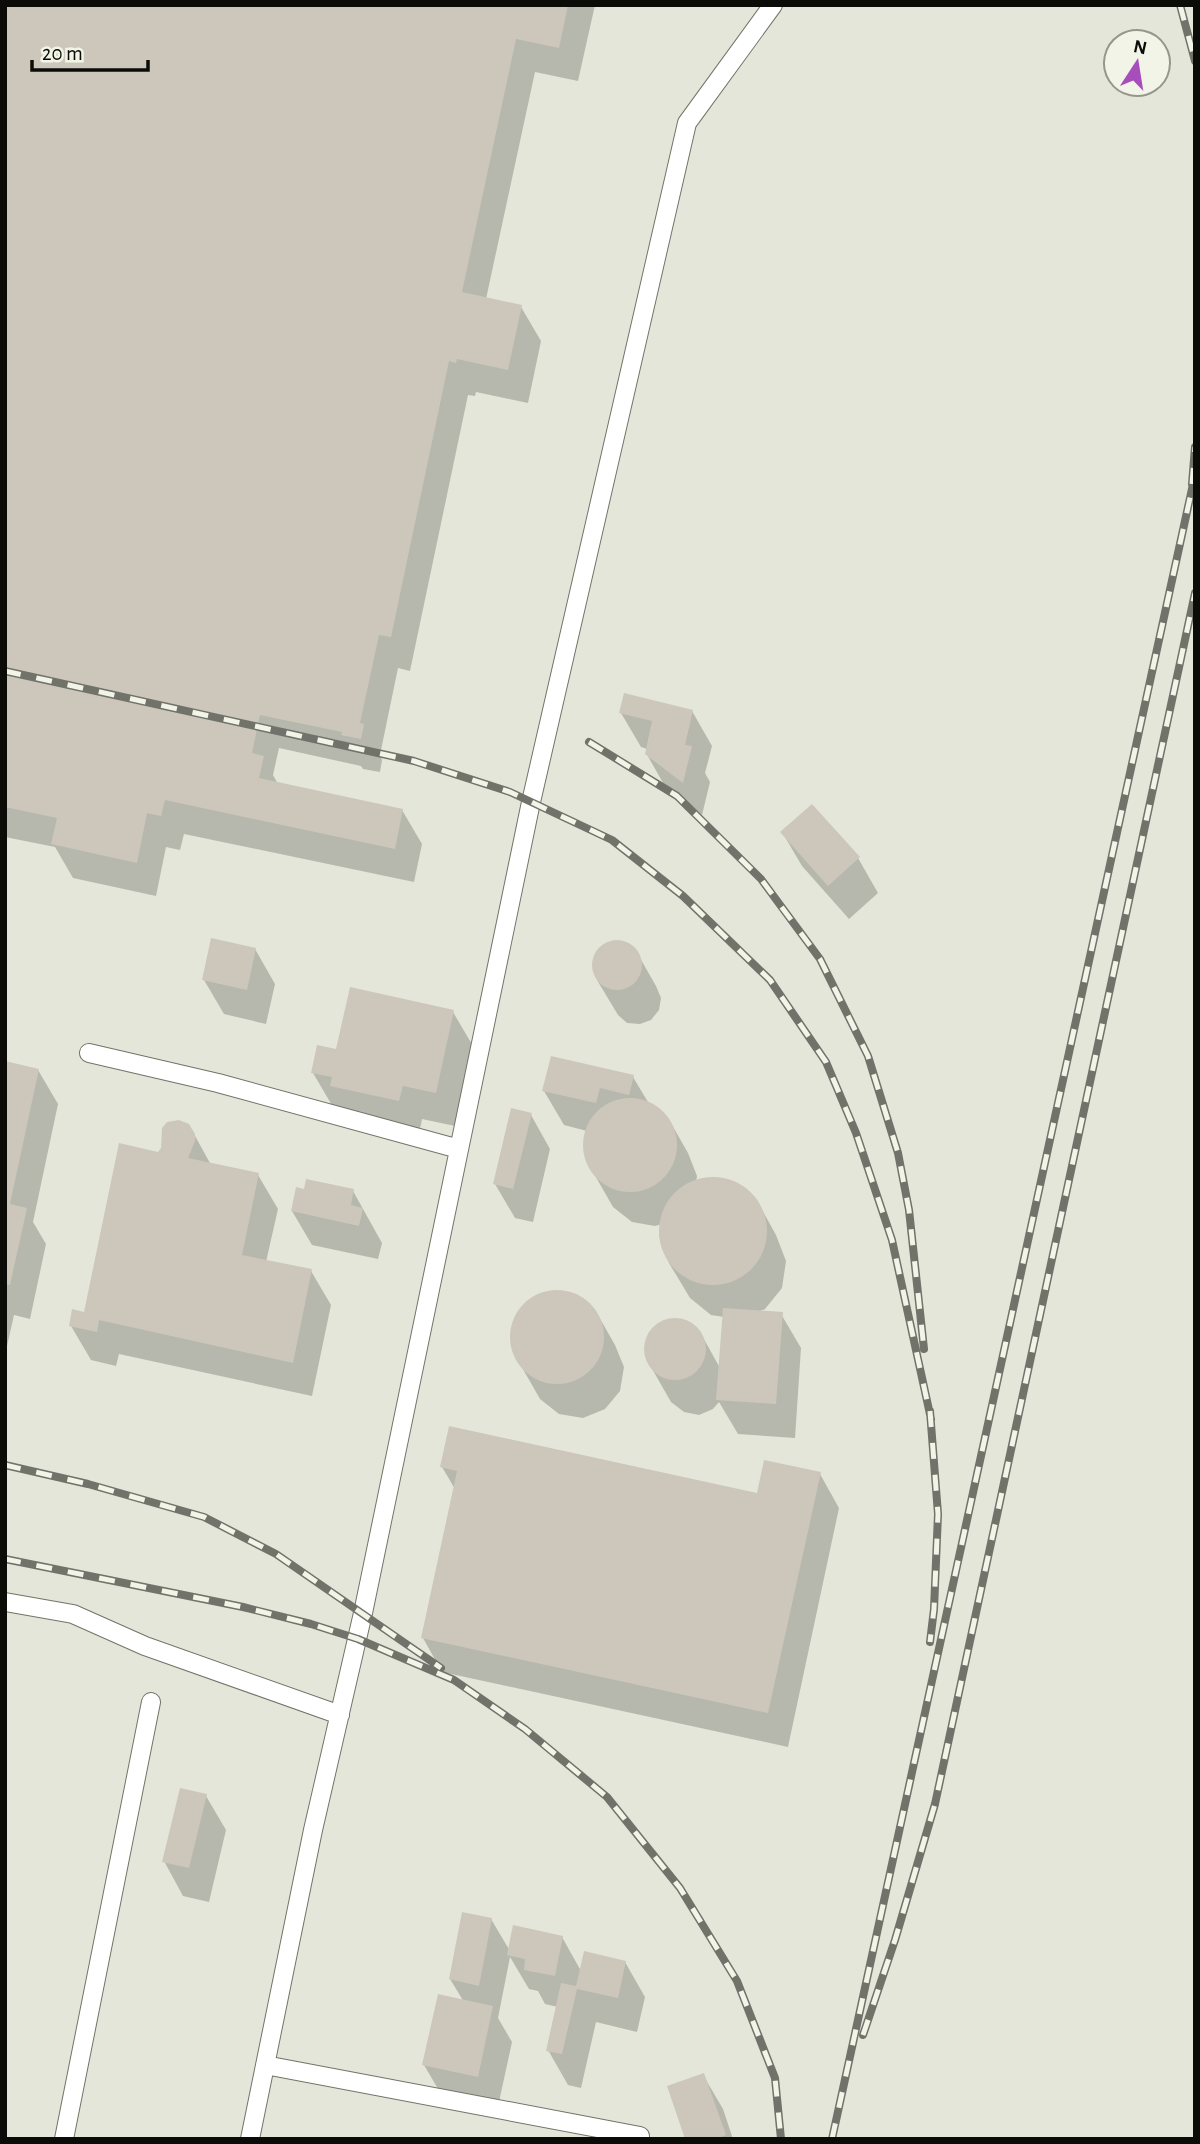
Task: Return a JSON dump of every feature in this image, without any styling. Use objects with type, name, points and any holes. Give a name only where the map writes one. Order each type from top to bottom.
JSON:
[{"type":"lane","points":[[250,2139],[313,1830],[358,1640],[531,802],[687,123],[773,5]]},
{"type":"lane","points":[[89,1053],[218,1083],[459,1149]]},
{"type":"lane","points":[[5,1602],[73,1614],[145,1646],[340,1714]]},
{"type":"lane","points":[[64,2139],[151,1702]]},
{"type":"lane","points":[[265,2064],[640,2136]]},
{"type":"building","points":[[5,5],[568,5],[559,48],[516,39],[462,292],[522,305],[508,370],[457,359],[456,363],[449,361],[391,637],[379,635],[360,723],[364,724],[361,739],[341,735],[342,732],[260,715],[252,753],[264,756],[259,778],[403,809],[395,849],[165,800],[161,816],[147,813],[137,863],[51,844],[57,818],[5,807]]},
{"type":"building","points":[[624,693],[693,710],[685,745],[692,746],[683,783],[645,754],[652,721],[619,713]]},
{"type":"building","points":[[812,804],[860,857],[828,886],[780,832]]},
{"type":"building","points":[[211,938],[256,948],[247,990],[202,980]]},
{"type":"building","points":[[617,940],[635,947],[642,965],[635,983],[617,990],[599,983],[592,965],[599,947]]},
{"type":"building","points":[[350,987],[454,1010],[436,1093],[403,1086],[399,1101],[330,1086],[332,1077],[311,1073],[317,1045],[336,1049]]},
{"type":"building","points":[[551,1056],[634,1075],[629,1095],[600,1088],[596,1103],[542,1091]]},
{"type":"building","points":[[5,1061],[39,1069],[10,1204],[27,1208],[10,1285],[5,1284]]},
{"type":"building","points":[[630,1098],[648,1102],[663,1112],[673,1127],[677,1145],[673,1163],[663,1178],[648,1188],[630,1192],[612,1188],[597,1178],[587,1163],[583,1145],[587,1127],[597,1112],[612,1102]]},
{"type":"building","points":[[511,1108],[532,1113],[513,1189],[493,1184]]},
{"type":"building","points":[[179,1120],[189,1124],[195,1134],[188,1158],[259,1173],[242,1255],[312,1269],[293,1363],[99,1320],[97,1332],[69,1326],[72,1309],[84,1312],[119,1143],[158,1152],[161,1148],[162,1128],[167,1122]]},
{"type":"building","points":[[713,1177],[734,1181],[751,1193],[763,1210],[767,1231],[763,1252],[751,1269],[734,1281],[713,1285],[692,1281],[675,1269],[663,1252],[659,1231],[663,1210],[675,1193],[692,1181]]},
{"type":"building","points":[[306,1179],[354,1189],[351,1205],[363,1208],[359,1226],[291,1211],[296,1187],[304,1189]]},
{"type":"building","points":[[557,1290],[575,1294],[590,1304],[600,1319],[604,1337],[600,1355],[590,1370],[575,1380],[557,1384],[539,1380],[524,1370],[514,1355],[510,1337],[514,1319],[524,1304],[539,1294]]},
{"type":"building","points":[[723,1308],[783,1312],[776,1404],[716,1400]]},
{"type":"building","points":[[675,1318],[697,1327],[706,1349],[697,1371],[675,1380],[653,1371],[644,1349],[653,1327]]},
{"type":"building","points":[[449,1426],[757,1493],[764,1460],[821,1472],[768,1713],[421,1638],[457,1471],[440,1467]]},
{"type":"building","points":[[180,1788],[207,1794],[189,1868],[162,1862]]},
{"type":"building","points":[[462,1912],[492,1918],[479,1986],[449,1979]]},
{"type":"building","points":[[513,1925],[563,1936],[555,1976],[524,1970],[525,1959],[507,1955]]},
{"type":"building","points":[[584,1951],[626,1961],[618,1998],[577,1989],[562,2054],[546,2051],[561,1983],[576,1986]]},
{"type":"building","points":[[438,1994],[493,2006],[478,2077],[422,2065]]},
{"type":"building","points":[[704,2073],[726,2135],[715,2139],[685,2139],[667,2086]]},
{"type":"railway","points":[[1180,5],[1195,61]]},
{"type":"railway","points":[[1192,484],[1195,447]]},
{"type":"railway","points":[[832,2139],[1195,475]]},
{"type":"railway","points":[[863,2035],[895,1940],[935,1804],[1195,593]]},
{"type":"railway","points":[[5,671],[414,761],[510,792],[612,840],[683,896],[770,980],[826,1062],[856,1133],[892,1240],[931,1419]]},
{"type":"railway","points":[[589,742],[677,796],[761,879],[820,959],[868,1056],[898,1153],[909,1210],[924,1349]]},
{"type":"railway","points":[[930,1411],[938,1514],[930,1642]]},
{"type":"railway","points":[[5,1465],[88,1484],[204,1517],[276,1554],[441,1668]]},
{"type":"railway","points":[[5,1559],[243,1607],[358,1639],[454,1680],[525,1729],[607,1797],[680,1888],[737,1981],[775,2078],[781,2139]]}]
